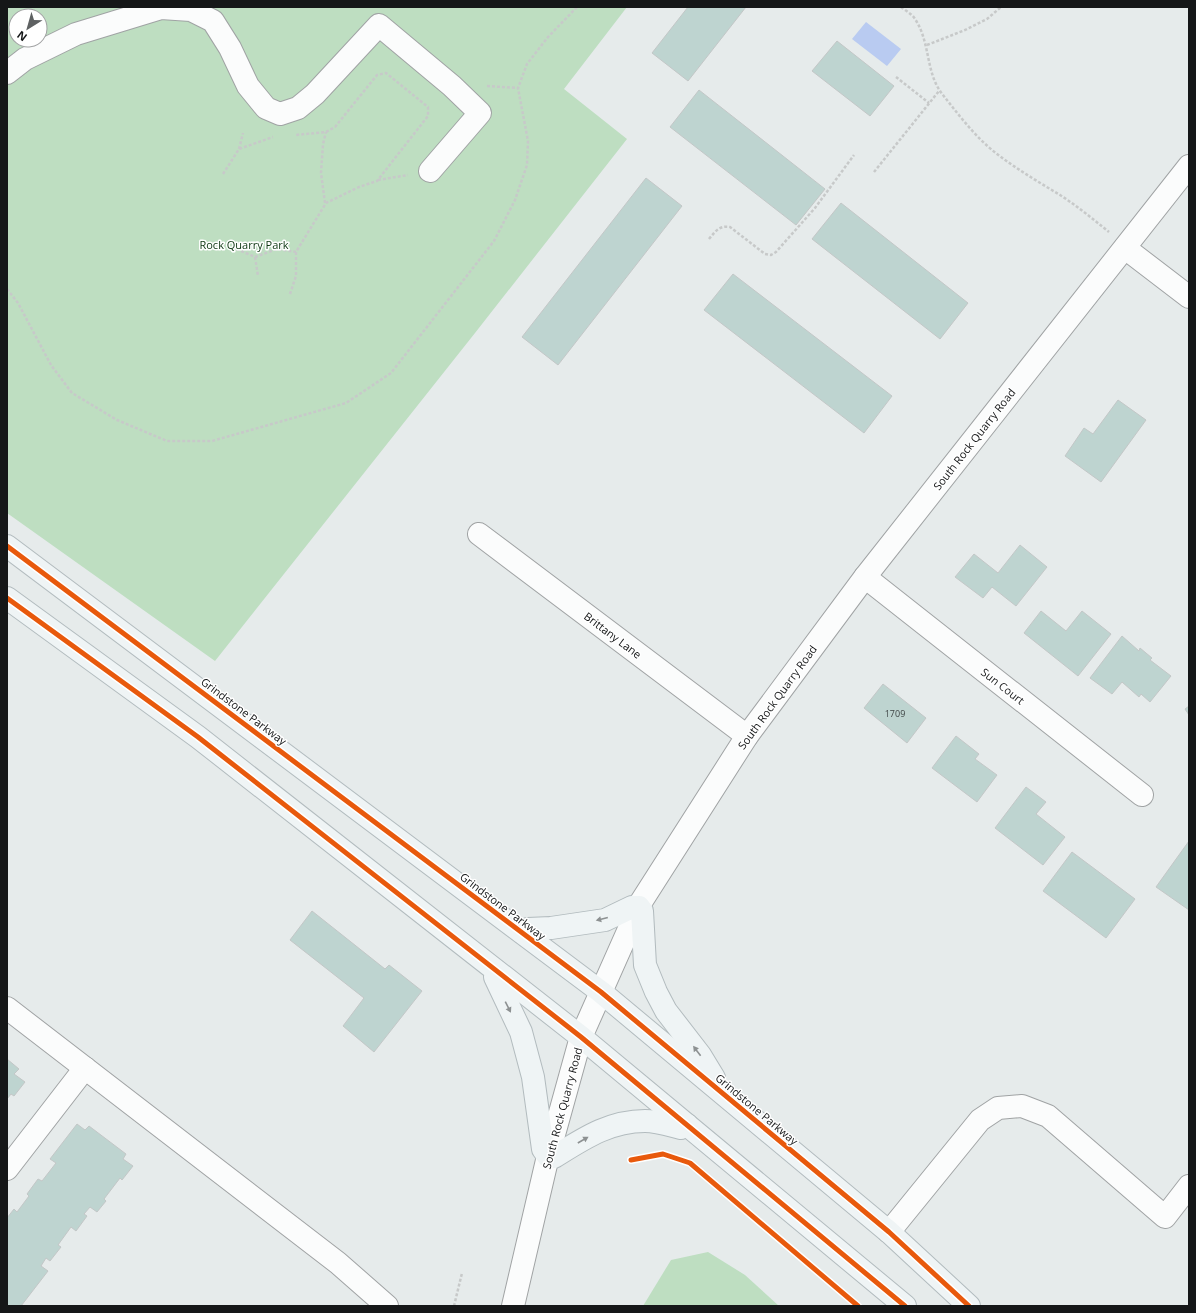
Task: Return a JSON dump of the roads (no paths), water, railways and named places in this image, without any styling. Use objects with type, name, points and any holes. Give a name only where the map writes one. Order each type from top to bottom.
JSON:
[{"type":"main road","name":"Grindstone Parkway","points":[[7,546],[601,992],[889,1232],[968,1306]]},
{"type":"main road","points":[[7,598],[198,737],[581,1038],[905,1306]]},
{"type":"main road","points":[[522,932],[528,929],[552,928],[605,920],[632,907],[639,907],[642,911],[645,965],[653,985],[666,1011],[700,1055],[714,1078],[712,1085]]},
{"type":"main road","points":[[496,971],[495,978],[521,1032],[533,1077],[543,1149],[548,1156],[554,1157],[600,1130],[616,1124],[645,1121],[681,1128],[687,1125]]},
{"type":"street","points":[[7,73],[25,59],[76,34],[161,8],[191,10],[213,21],[230,48],[248,86],[266,108],[280,114],[298,108],[315,94],[379,25],[452,86],[480,113],[430,171]]},
{"type":"street","name":"South Rock Quarry Road","points":[[513,1306],[548,1156],[581,1038],[639,907],[747,736],[865,577],[1189,166]]},
{"type":"street","points":[[1126,247],[1189,297]]},
{"type":"street","name":"Brittany Lane","points":[[480,534],[747,736]]},
{"type":"street","name":"Sun Court","points":[[865,577],[1142,795]]},
{"type":"street","points":[[7,1008],[338,1263],[387,1306]]},
{"type":"street","points":[[7,1169],[85,1068]]},
{"type":"street","points":[[889,1232],[980,1120],[998,1108],[1022,1106],[1048,1116],[1165,1217],[1189,1186]]},
{"type":"water","points":[[866,22],[901,49],[887,66],[852,39]]},
{"type":"park label","name":"Rock Quarry Park","points":[[244,244]]}]
